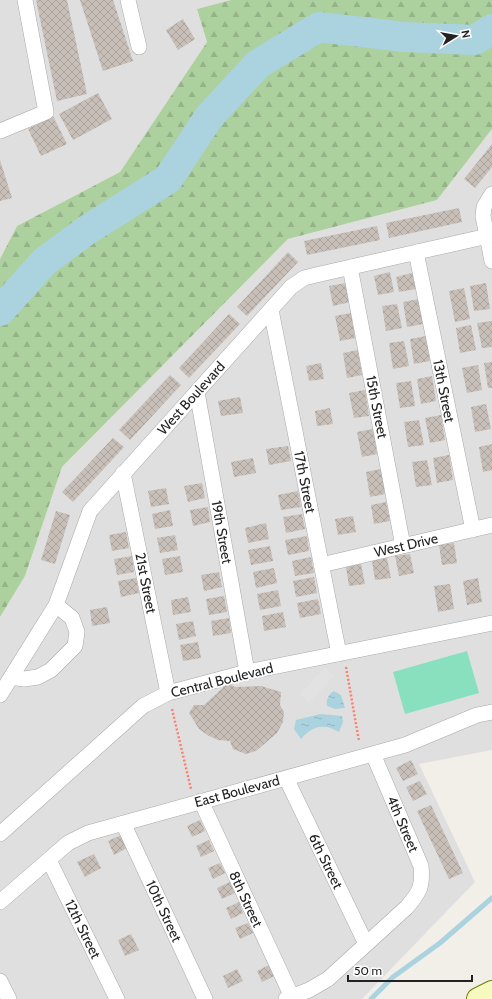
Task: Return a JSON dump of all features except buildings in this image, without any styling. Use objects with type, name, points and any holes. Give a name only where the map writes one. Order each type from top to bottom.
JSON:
[{"type":"main road","points":[[478,999],[492,992]]},
{"type":"street","points":[[0,131],[46,112],[25,0]]},
{"type":"street","points":[[128,0],[139,47]]},
{"type":"street","points":[[492,194],[484,207],[483,216],[490,236],[492,261]]},
{"type":"street","name":"West Boulevard","points":[[0,695],[56,605],[90,511],[291,287],[304,278],[490,236]]},
{"type":"street","name":"13th Street","points":[[416,252],[473,530]]},
{"type":"street","name":"15th Street","points":[[350,267],[403,546]]},
{"type":"street","name":"17th Street","points":[[271,310],[321,565],[341,654]]},
{"type":"street","name":"19th Street","points":[[197,392],[247,672]]},
{"type":"street","name":"21st Street","points":[[123,473],[168,693]]},
{"type":"street","name":"West Drive","points":[[321,565],[492,525]]},
{"type":"street","points":[[11,677],[24,679],[38,677],[51,670],[75,646],[77,632],[72,618],[56,605]]},
{"type":"street","name":"Central Boulevard","points":[[0,834],[143,706],[168,693],[247,672],[492,623]]},
{"type":"street","name":"East Boulevard","points":[[0,902],[77,837],[405,745],[477,715],[492,712]]},
{"type":"street","name":"4th Street","points":[[366,944],[417,895],[422,882],[421,866],[368,755]]},
{"type":"street","name":"6th Street","points":[[286,778],[366,944]]},
{"type":"street","name":"8th Street","points":[[198,802],[289,998]]},
{"type":"street","name":"10th Street","points":[[123,823],[205,999]]},
{"type":"street","name":"12th Street","points":[[49,860],[117,999]]},
{"type":"street","points":[[289,998],[328,979],[366,944]]},
{"type":"street","points":[[0,981],[9,999]]},
{"type":"path","points":[[341,654],[368,755]]},
{"type":"path","points":[[168,693],[198,802]]},
{"type":"shaded area","points":[[0,0],[231,0],[197,9],[207,42],[120,172],[17,226],[0,259]]},
{"type":"shaded area","points":[[492,129],[492,750],[419,764],[475,882],[362,999],[0,999],[0,617],[25,576],[62,467],[288,239],[437,200]]},
{"type":"shaded area","points":[[325,667],[334,676],[309,703],[300,694]]},
{"type":"green space","points":[[231,0],[492,0],[492,129],[437,200],[288,239],[62,467],[25,576],[0,617],[0,259],[17,226],[120,172],[207,42],[197,9]]},
{"type":"green space","points":[[467,651],[479,693],[405,714],[393,672]]},
{"type":"water","points":[[334,691],[341,695],[345,708],[335,709],[327,706],[328,698]]},
{"type":"water","points":[[320,714],[342,716],[343,722],[339,732],[328,727],[318,727],[310,731],[301,739],[294,729],[296,720]]},
{"type":"waterway","points":[[0,311],[45,261],[87,230],[168,179],[209,117],[258,64],[319,27],[405,37],[475,40],[492,29]]},
{"type":"waterway","points":[[371,999],[393,977],[440,943],[492,898]]}]
